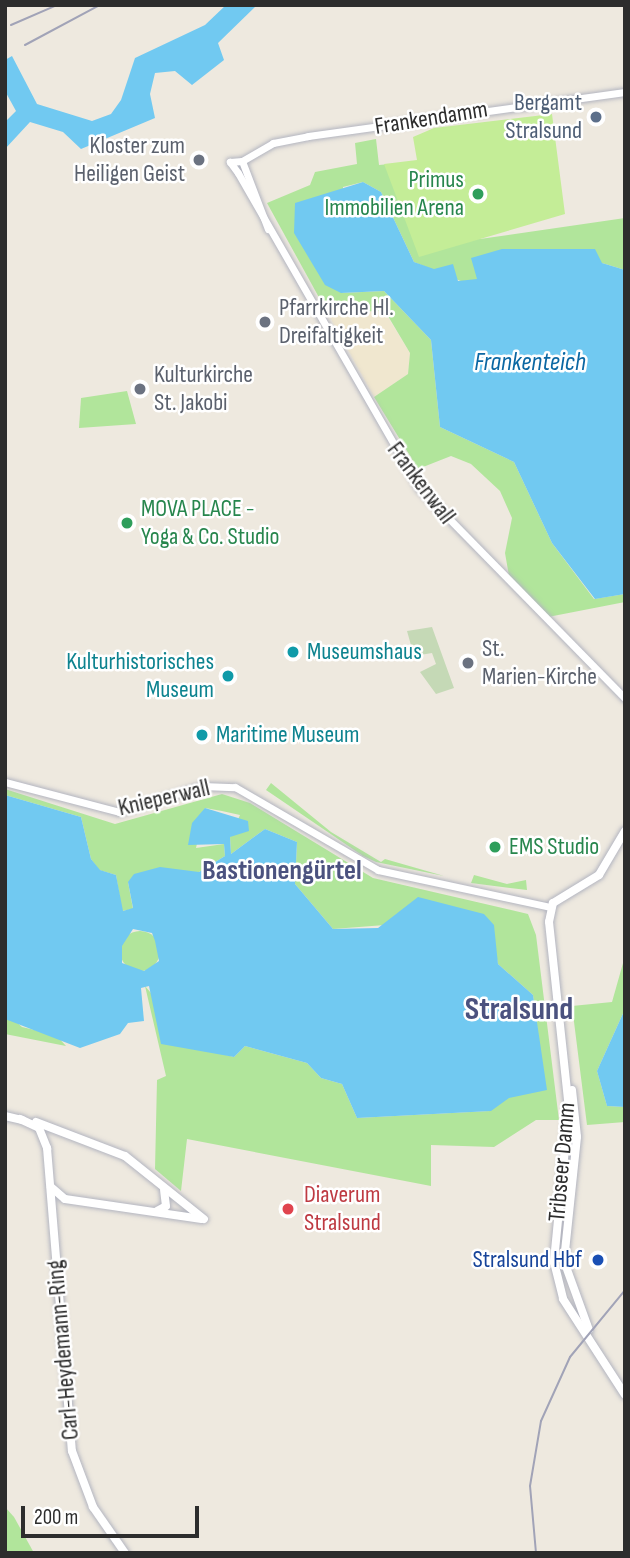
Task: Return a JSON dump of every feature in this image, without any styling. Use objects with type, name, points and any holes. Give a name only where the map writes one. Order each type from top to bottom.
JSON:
[{"type":"main road","points":[[551,907],[599,875],[625,831]]},
{"type":"main road","name":"Tribseer Damm","points":[[551,907],[566,1061],[578,1130],[564,1261],[574,1303],[625,1395]]},
{"type":"main road","points":[[5,1116],[101,1145],[152,1178],[204,1219],[65,1199],[52,1193],[48,1174]]},
{"type":"main road","points":[[20,1119],[41,1130],[47,1148]]},
{"type":"main road","points":[[47,1148],[60,1133],[101,1145]]},
{"type":"main road","name":"Carl-Heydemann-Ring","points":[[47,1148],[72,1451],[93,1507],[125,1553]]},
{"type":"main road","points":[[155,1212],[166,1206],[164,1190]]},
{"type":"main road","points":[[52,1217],[65,1199]]},
{"type":"street","name":"Frankendamm","points":[[241,167],[261,147],[299,138],[625,92]]},
{"type":"street","name":"Frankenwall","points":[[241,167],[268,229],[419,488],[625,698]]},
{"type":"street","name":"Knieperwall","points":[[5,782],[119,812],[202,786],[235,787],[378,870],[551,907]]},
{"type":"shaded area","points":[[384,311],[410,353],[408,374],[374,397],[327,312]]},
{"type":"green space","name":"Primus Immobilien Arena","points":[[552,114],[565,214],[419,257],[384,164],[417,160],[413,137],[434,128]]},
{"type":"green space","points":[[376,139],[379,165],[390,164],[480,239],[625,218],[625,270],[602,263],[468,284],[414,262],[381,192],[363,182],[343,187],[341,293],[384,291],[431,340],[440,427],[514,462],[552,543],[594,599],[625,594],[625,602],[548,617],[509,576],[505,553],[512,518],[500,491],[471,464],[451,456],[418,469],[374,397],[408,374],[410,353],[385,311],[327,312],[267,203],[310,185],[315,172],[357,164],[355,143]]},
{"type":"green space","points":[[127,391],[136,424],[79,428],[81,398]]},
{"type":"green space","points":[[432,627],[454,688],[436,694],[420,672],[436,664],[432,653],[414,656],[407,631]]},
{"type":"green space","points":[[271,783],[331,832],[381,862],[385,859],[444,876],[376,862],[363,856],[266,790]]},
{"type":"green space","points":[[5,789],[115,824],[222,794],[250,803],[373,878],[528,914],[536,935],[559,1120],[536,1120],[494,1147],[431,1145],[431,1186],[187,1139],[181,1191],[155,1169],[157,1080],[166,1076],[145,986],[198,1048],[234,1057],[245,1046],[307,1063],[321,1078],[342,1084],[357,1118],[490,1111],[541,1057],[533,995],[498,964],[494,945],[385,925],[333,929],[295,884],[297,842],[265,829],[231,854],[230,837],[240,815],[222,811],[205,808],[196,848],[224,844],[225,856],[199,872],[128,882],[133,909],[122,911],[116,875],[99,870],[91,859],[81,817],[5,795]]},
{"type":"green space","points":[[474,875],[507,884],[526,880],[527,890],[471,883]]},
{"type":"green space","points":[[140,931],[148,932],[154,937],[159,943],[159,959],[154,965],[148,970],[140,971],[132,970],[126,965],[121,959],[120,951],[121,943],[126,937],[132,932]]},
{"type":"green space","points":[[625,956],[625,1009],[597,1071],[607,1106],[625,1107],[625,1122],[587,1125],[572,1006],[612,1002]]},
{"type":"green space","points":[[12,1018],[22,1027],[56,1035],[66,1046],[5,1034],[5,1019]]},
{"type":"green space","points":[[5,1507],[14,1517],[34,1553],[5,1553]]},
{"type":"water","points":[[226,5],[257,5],[218,43],[224,60],[192,85],[175,71],[155,73],[150,94],[155,118],[81,149],[63,132],[30,122],[5,149],[5,122],[16,111],[5,91],[5,60],[12,56],[37,104],[92,121],[111,114],[121,100],[135,58],[205,25]]},
{"type":"water","name":"Frankenteich","points":[[363,182],[381,192],[414,262],[434,269],[453,264],[458,281],[477,279],[471,258],[502,249],[595,249],[602,263],[625,270],[625,594],[595,599],[552,543],[514,462],[440,427],[431,340],[384,291],[341,293],[325,285],[294,233],[295,203]]},
{"type":"water","points":[[5,795],[81,817],[91,859],[100,870],[116,875],[123,911],[133,908],[128,882],[134,874],[160,867],[199,872],[225,856],[224,844],[188,845],[192,823],[205,808],[248,821],[249,831],[230,837],[231,854],[265,829],[297,842],[295,884],[333,929],[378,928],[418,897],[484,914],[494,925],[498,964],[533,995],[547,1090],[509,1098],[491,1111],[357,1118],[342,1084],[321,1078],[307,1063],[245,1046],[234,1057],[161,1044],[149,986],[141,988],[144,1021],[128,1023],[120,1034],[80,1048],[5,1019]],"holes":[[[133,929],[152,933],[159,961],[144,971],[122,963],[122,946]]]},
{"type":"water","points":[[625,1009],[625,1107],[607,1106],[597,1071]]},
{"type":"railway","points":[[11,25],[57,5]]},
{"type":"railway","points":[[25,45],[100,5]]},
{"type":"railway","points":[[536,1553],[530,1486],[541,1421],[570,1357],[625,1290]]},
{"type":"place","name":"Bergamt Stralsund","points":[[596,117]]},
{"type":"place","name":"Kloster zum Heiligen Geist","points":[[199,160]]},
{"type":"place","name":"Primus Immobilien Arena","points":[[478,194]]},
{"type":"place","name":"Pfarrkirche Hl. Dreifaltigkeit","points":[[265,322]]},
{"type":"place","name":"Kulturkirche St. Jakobi","points":[[140,389]]},
{"type":"place","name":"MOVA PLACE - Yoga & Co. Studio","points":[[127,523]]},
{"type":"place","name":"Museumshaus","points":[[293,652]]},
{"type":"place","name":"St. Marien-Kirche","points":[[468,663]]},
{"type":"place","name":"Kulturhistorisches Museum","points":[[228,676]]},
{"type":"place","name":"Maritime Museum","points":[[202,735]]},
{"type":"place","name":"EMS Studio","points":[[495,847]]},
{"type":"place","name":"Diaverum Stralsund","points":[[288,1209]]},
{"type":"place","name":"Stralsund Hbf","points":[[598,1260]]},
{"type":"district","name":"Bastionengürtel","points":[[282,871]]},
{"type":"district","name":"Stralsund","points":[[519,1010]]}]
